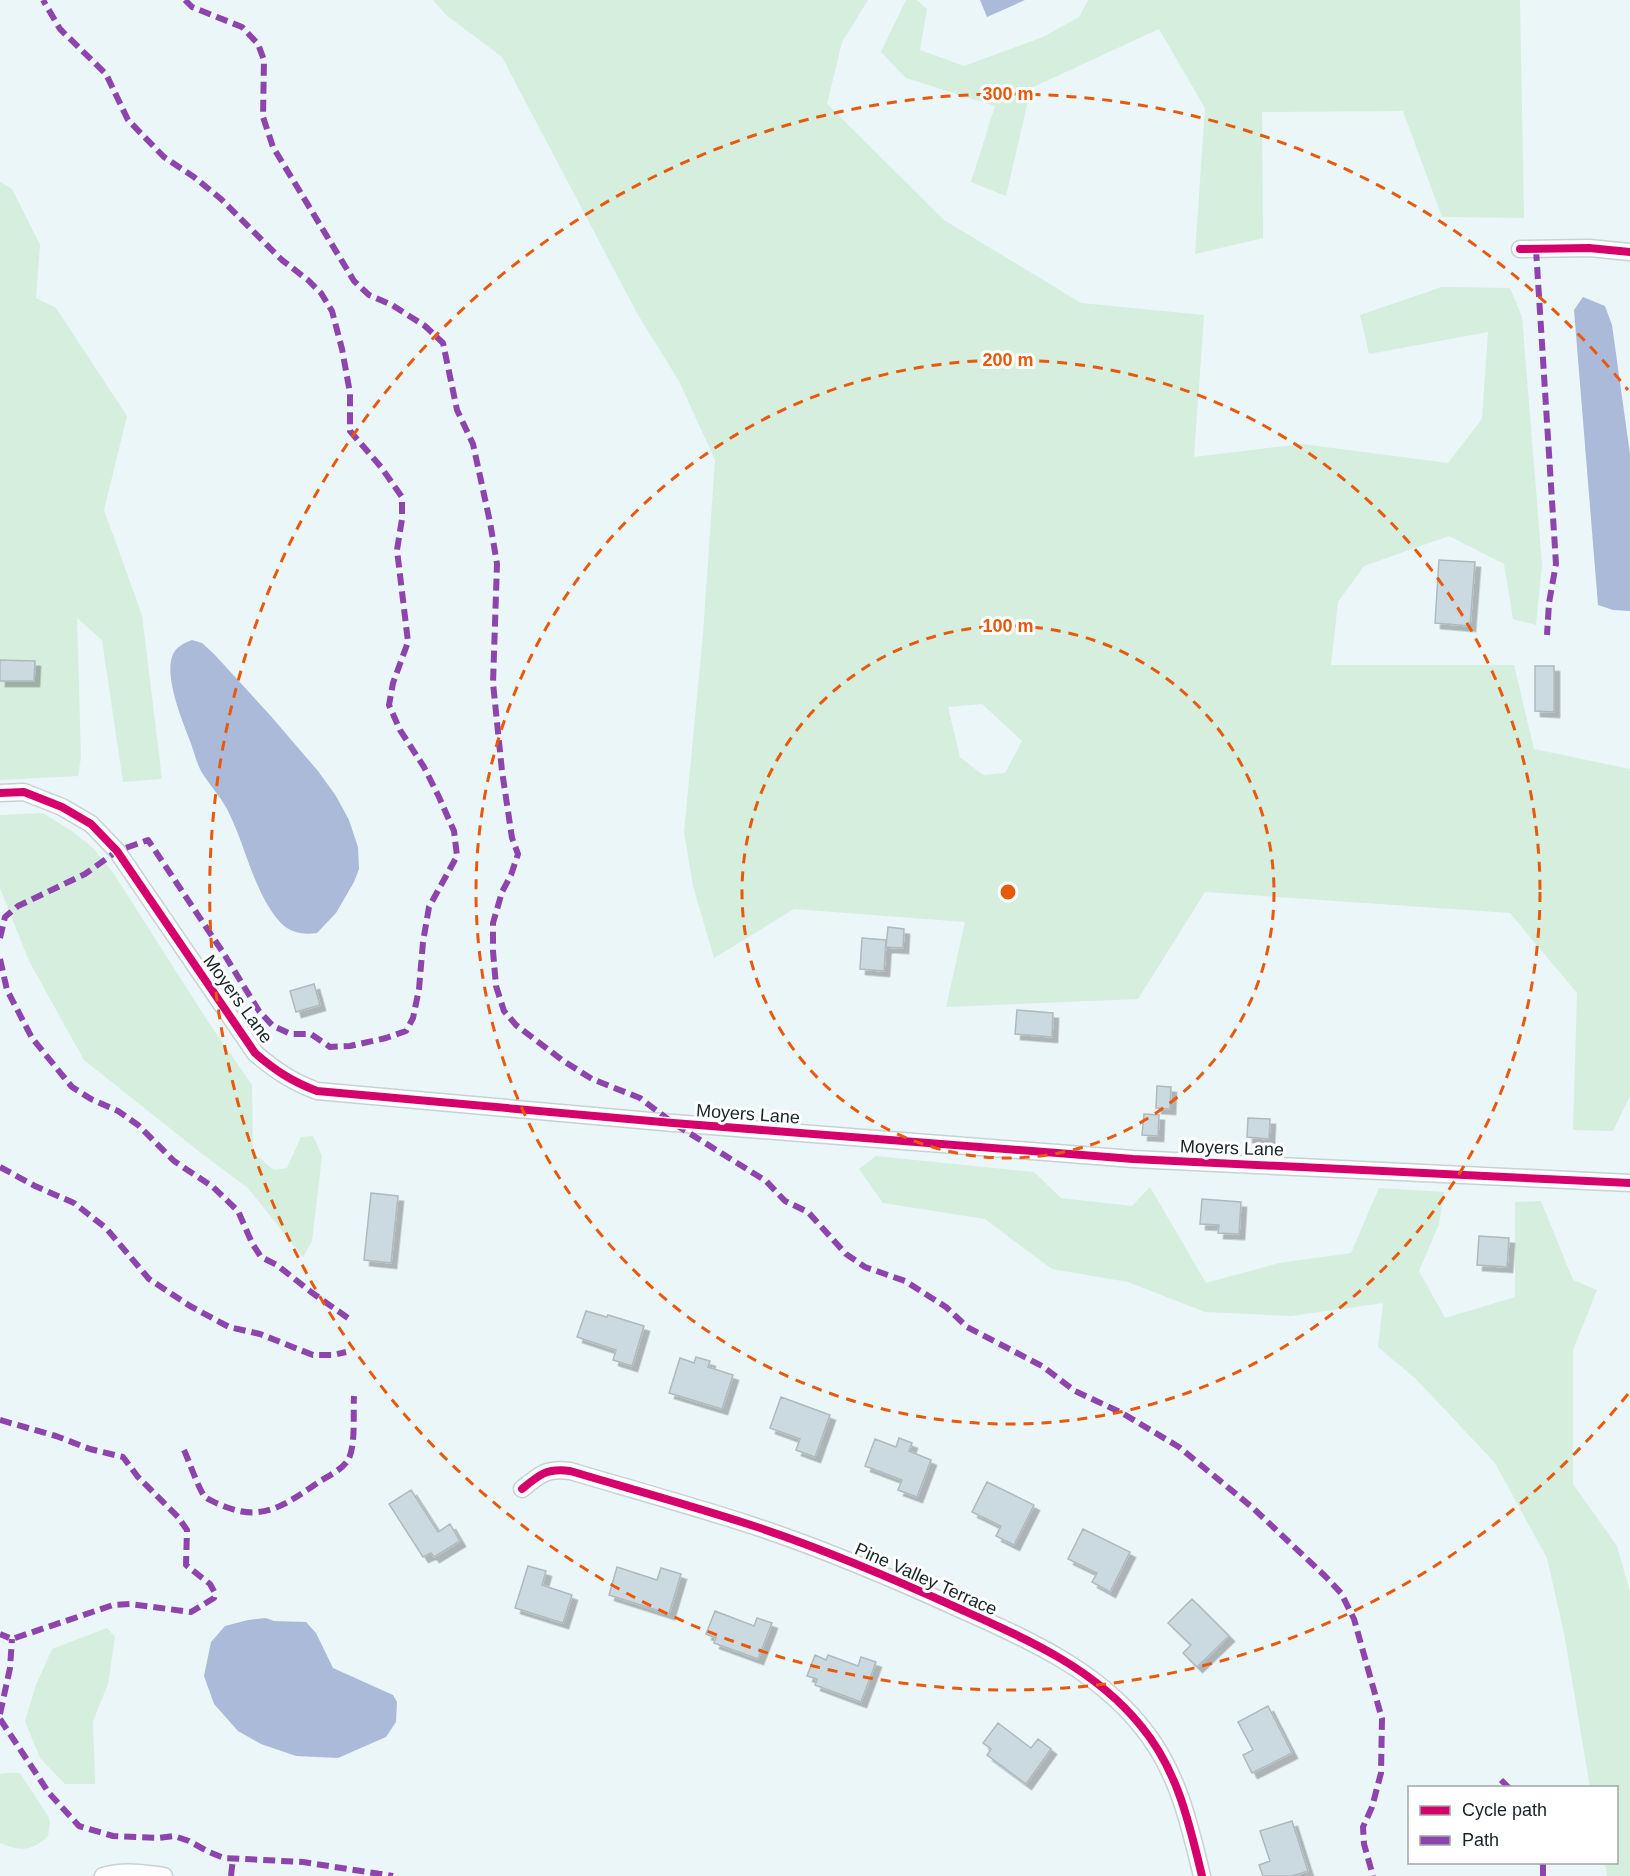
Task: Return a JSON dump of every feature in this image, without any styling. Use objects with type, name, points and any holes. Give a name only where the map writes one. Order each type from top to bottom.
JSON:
[{"type":"street","points":[[1520,249],[1589,248],[1630,252]]},
{"type":"street","name":"Moyers Lane","points":[[0,793],[24,792],[62,807],[91,824],[117,851],[255,1053],[296,1083],[317,1090],[673,1123],[1133,1159],[1630,1183]]},
{"type":"street","name":"Pine Valley Terrace","points":[[522,1489],[537,1476],[555,1469],[570,1471],[754,1526],[878,1572],[1065,1659],[1111,1693],[1142,1726],[1170,1769],[1188,1818],[1202,1876]]},
{"type":"street","points":[[104,1876],[112,1873],[141,1873],[164,1876]]},
{"type":"green space","points":[[433,0],[868,0],[842,42],[827,104],[944,220],[1081,303],[1204,315],[1194,457],[1302,444],[1448,463],[1482,419],[1488,332],[1369,354],[1360,315],[1442,287],[1510,288],[1522,317],[1542,564],[1536,625],[1513,619],[1504,564],[1449,536],[1364,566],[1338,602],[1331,665],[1514,665],[1534,749],[1630,769],[1630,1096],[1613,1131],[1573,1130],[1577,993],[1510,913],[1205,892],[1138,999],[946,1007],[965,922],[794,909],[714,958],[693,886],[684,832],[703,634],[715,460],[679,381],[638,315],[502,57],[446,15]],"holes":[[[982,704],[1022,741],[1005,773],[983,775],[960,757],[948,707]]]},
{"type":"green space","points":[[906,0],[917,0],[927,9],[920,50],[964,66],[1043,37],[1079,17],[1088,0],[1520,0],[1524,218],[1442,217],[1403,111],[1262,112],[1263,238],[1195,254],[1205,108],[1159,29],[1031,88],[1006,196],[971,182],[995,106],[906,78],[881,52]]},
{"type":"green space","points":[[0,182],[12,189],[40,245],[36,298],[56,308],[127,416],[104,510],[142,615],[162,779],[123,782],[102,640],[77,618],[81,757],[78,776],[0,780]]},
{"type":"green space","points":[[43,813],[72,831],[93,848],[114,874],[207,1020],[252,1085],[253,1153],[274,1170],[287,1168],[301,1137],[313,1136],[322,1156],[312,1241],[303,1257],[248,1188],[84,1060],[29,961],[0,888],[0,815]]},
{"type":"green space","points":[[876,1156],[1034,1172],[1061,1198],[1132,1206],[1150,1187],[1206,1283],[1279,1263],[1351,1253],[1379,1188],[1444,1192],[1439,1224],[1419,1271],[1445,1318],[1515,1297],[1515,1202],[1541,1201],[1573,1280],[1597,1290],[1573,1350],[1573,1484],[1617,1546],[1630,1592],[1630,1876],[1607,1876],[1605,1864],[1618,1864],[1618,1786],[1590,1786],[1564,1633],[1547,1558],[1495,1463],[1416,1379],[1378,1347],[1383,1303],[1291,1316],[1205,1312],[1128,1282],[1052,1269],[985,1219],[883,1203],[859,1169]]},
{"type":"green space","points":[[107,1628],[115,1637],[108,1684],[93,1721],[95,1784],[65,1784],[40,1758],[25,1721],[36,1685],[52,1649]]},
{"type":"green space","points":[[20,1773],[48,1816],[50,1822],[48,1836],[31,1847],[19,1849],[0,1843],[0,1774]]},
{"type":"water","points":[[980,0],[1025,0],[987,17]]},
{"type":"water","points":[[1583,297],[1605,306],[1612,325],[1630,454],[1630,611],[1613,610],[1598,605],[1574,310]]},
{"type":"water","points":[[192,640],[202,643],[214,654],[269,714],[318,771],[336,796],[349,820],[358,847],[359,869],[336,913],[317,933],[292,931],[280,922],[271,910],[263,898],[229,813],[199,768],[179,711],[170,666],[175,651]]},
{"type":"water","points":[[266,1618],[274,1621],[306,1622],[316,1633],[333,1668],[393,1695],[397,1702],[396,1722],[386,1737],[338,1758],[296,1756],[261,1744],[238,1731],[214,1704],[204,1676],[211,1642],[225,1626]]},
{"type":"building","points":[[1439,560],[1475,562],[1470,626],[1435,623]]},
{"type":"building","points":[[0,660],[35,661],[34,681],[0,681]]},
{"type":"building","points":[[1535,666],[1554,666],[1554,712],[1535,711]]},
{"type":"building","points":[[888,927],[904,929],[903,948],[886,947]]},
{"type":"building","points":[[862,938],[886,940],[884,971],[860,969]]},
{"type":"building","points":[[314,984],[320,1005],[296,1012],[290,991]]},
{"type":"building","points":[[1017,1010],[1053,1013],[1052,1037],[1015,1034]]},
{"type":"building","points":[[1157,1086],[1171,1087],[1170,1109],[1156,1108]]},
{"type":"building","points":[[1144,1114],[1159,1115],[1158,1136],[1142,1135]]},
{"type":"building","points":[[1248,1118],[1270,1119],[1269,1139],[1247,1137]]},
{"type":"building","points":[[371,1193],[398,1196],[391,1263],[364,1260]]},
{"type":"building","points":[[1202,1199],[1241,1202],[1239,1234],[1218,1233],[1219,1225],[1200,1224]]},
{"type":"building","points":[[1479,1236],[1509,1238],[1507,1267],[1477,1265]]},
{"type":"building","points":[[586,1311],[644,1326],[632,1366],[613,1360],[616,1350],[577,1337]]},
{"type":"building","points":[[696,1357],[710,1361],[708,1367],[733,1375],[722,1409],[669,1393],[680,1358],[694,1363]]},
{"type":"building","points":[[781,1397],[830,1415],[815,1457],[796,1450],[800,1439],[770,1428]]},
{"type":"building","points":[[899,1438],[912,1443],[909,1451],[931,1460],[917,1497],[898,1490],[902,1480],[865,1466],[875,1439],[896,1447]]},
{"type":"building","points":[[987,1482],[1034,1505],[1014,1545],[996,1536],[1001,1526],[972,1512]]},
{"type":"building","points":[[411,1490],[438,1532],[450,1524],[460,1541],[434,1557],[431,1553],[423,1557],[389,1504]]},
{"type":"building","points":[[1083,1529],[1130,1552],[1110,1592],[1092,1582],[1097,1573],[1068,1559]]},
{"type":"building","points":[[528,1566],[546,1571],[542,1585],[572,1595],[563,1623],[515,1608]]},
{"type":"building","points":[[617,1567],[657,1580],[661,1568],[681,1574],[669,1614],[609,1595]]},
{"type":"building","points":[[1192,1599],[1229,1636],[1197,1667],[1183,1653],[1191,1645],[1168,1623]]},
{"type":"building","points":[[715,1611],[754,1626],[757,1618],[772,1623],[758,1659],[714,1643],[716,1638],[706,1634]]},
{"type":"building","points":[[815,1655],[826,1660],[828,1655],[858,1666],[861,1657],[876,1662],[861,1702],[815,1685],[817,1679],[807,1676]]},
{"type":"building","points":[[1268,1706],[1292,1753],[1252,1773],[1243,1755],[1253,1750],[1238,1722]]},
{"type":"building","points":[[998,1723],[1031,1748],[1038,1739],[1051,1749],[1026,1784],[987,1755],[991,1749],[983,1743]]},
{"type":"building","points":[[1292,1821],[1308,1871],[1292,1876],[1263,1876],[1259,1865],[1270,1861],[1260,1831]]},
{"type":"marked path","points":[[0,938],[5,917],[18,906],[85,874],[117,851],[148,840],[259,1011],[273,1026],[291,1034],[311,1034],[330,1047],[350,1046],[406,1031],[413,1018],[419,989],[429,907],[457,856],[454,831],[439,797],[424,767],[400,730],[389,705],[393,683],[408,642],[397,550],[402,519],[402,497],[381,467],[350,431],[350,393],[332,311],[321,293],[308,280],[282,260],[221,199],[164,157],[128,120],[106,74],[60,29],[43,0]]},
{"type":"marked path","points":[[185,0],[192,7],[242,27],[258,44],[264,60],[263,117],[273,147],[354,281],[369,295],[392,305],[425,326],[443,343],[457,410],[473,444],[497,564],[493,683],[502,771],[512,838],[518,854],[502,892],[493,923],[496,986],[504,1011],[516,1025],[562,1060],[592,1079],[640,1098],[673,1123],[766,1181],[785,1201],[808,1212],[846,1254],[865,1267],[905,1281],[946,1307],[967,1327],[1042,1366],[1075,1391],[1122,1413],[1179,1447],[1253,1508],[1325,1576],[1341,1593],[1354,1619],[1382,1719],[1381,1773],[1372,1807],[1363,1827],[1364,1844],[1373,1876]]},
{"type":"marked path","points":[[1536,249],[1556,564],[1549,603],[1547,635]]},
{"type":"marked path","points":[[0,959],[7,990],[32,1038],[72,1087],[91,1099],[118,1111],[138,1125],[174,1161],[213,1187],[238,1211],[261,1257],[277,1265],[348,1318]]},
{"type":"marked path","points":[[0,1167],[74,1203],[106,1228],[149,1279],[190,1306],[229,1327],[260,1334],[313,1355],[333,1355],[346,1352]]},
{"type":"marked path","points":[[184,1450],[205,1497],[240,1511],[264,1511],[275,1508],[335,1472],[348,1460],[353,1438],[354,1396]]},
{"type":"marked path","points":[[0,1420],[56,1436],[90,1449],[123,1457],[138,1477],[178,1517],[187,1530],[186,1565],[210,1584],[215,1593],[214,1598],[191,1612],[130,1604],[113,1605],[12,1639],[0,1634]]},
{"type":"marked path","points":[[0,1714],[10,1668],[12,1639]]},
{"type":"marked path","points":[[0,1719],[49,1793],[79,1826],[113,1836],[158,1838],[174,1836],[224,1858],[303,1862],[393,1876]]},
{"type":"marked path","points":[[1501,1780],[1507,1786]]},
{"type":"marked path","points":[[231,1876],[233,1858]]},
{"type":"marked path","points":[[1543,1864],[1543,1876]]},
{"type":"cycle path","points":[[1520,249],[1589,248],[1630,252]]},
{"type":"cycle path","points":[[0,793],[24,792],[62,807],[91,824],[117,851],[255,1053],[284,1075],[317,1091],[673,1123],[1133,1159],[1630,1183]]},
{"type":"cycle path","points":[[522,1489],[549,1471],[570,1471],[731,1519],[806,1544],[883,1575],[1010,1632],[1058,1657],[1102,1687],[1141,1726],[1153,1743],[1173,1778],[1202,1876]]}]
